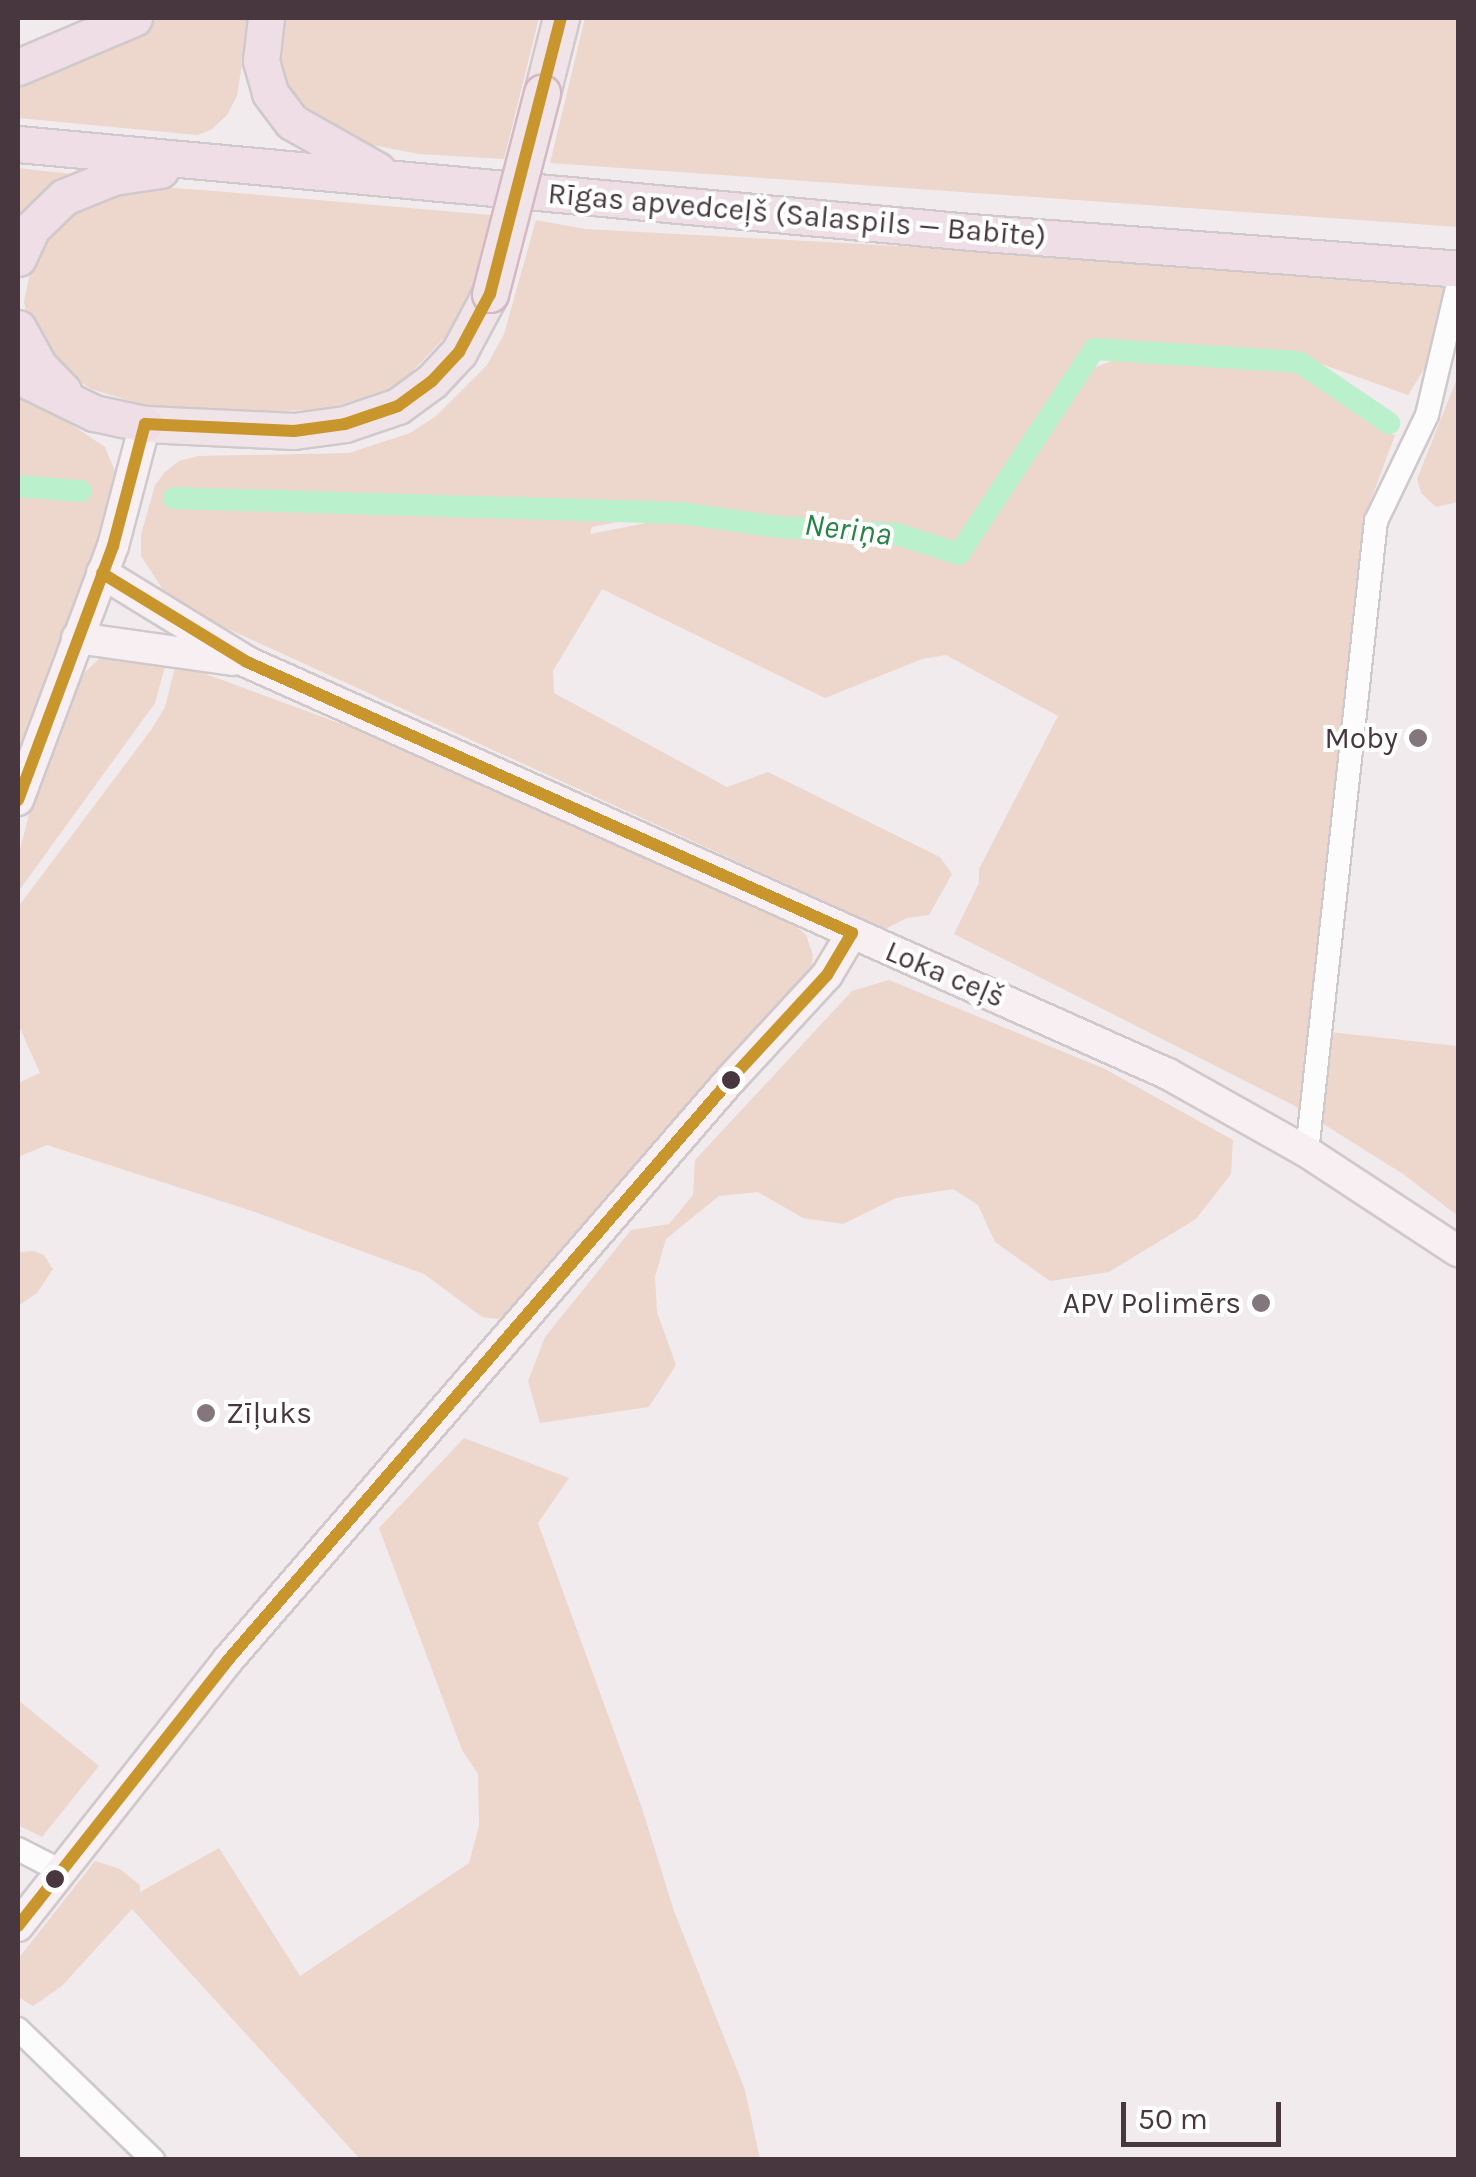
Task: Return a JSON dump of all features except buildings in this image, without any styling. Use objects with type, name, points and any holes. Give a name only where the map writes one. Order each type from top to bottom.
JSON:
[{"type":"highway","points":[[18,67],[134,18]]},
{"type":"highway","points":[[266,18],[261,62],[270,93],[292,122],[395,179]]},
{"type":"highway","name":"Rīgas apvedceļš (Salaspils — Babīte)","points":[[18,144],[970,232],[1458,269]]},
{"type":"highway","points":[[18,258],[45,211],[85,185],[210,162]]},
{"type":"highway","points":[[18,328],[39,366],[78,406]]},
{"type":"highway","points":[[18,376],[78,406],[145,424]]},
{"type":"main road","points":[[18,800],[102,574],[145,424],[294,430],[345,424],[398,406],[432,381],[459,352],[490,294],[561,18]]},
{"type":"main road","name":"Loka ceļš","points":[[102,574],[247,662],[1097,1040],[1307,1152],[1458,1251]]},
{"type":"main road","name":"Loka ceļš","points":[[78,638],[247,662]]},
{"type":"main road","points":[[18,1926],[228,1660],[731,1079],[827,975],[852,933]]},
{"type":"street","points":[[1307,1152],[1376,520],[1427,415],[1458,284]]},
{"type":"street","points":[[18,1849],[61,1872]]},
{"type":"street","points":[[18,2029],[153,2160]]},
{"type":"shaded area","points":[[161,18],[249,18],[237,96],[227,115],[211,130],[197,135],[18,118],[18,82]]},
{"type":"shaded area","points":[[282,18],[539,18],[504,159],[419,154],[351,141],[299,106],[287,87],[279,65],[277,33]]},
{"type":"shaded area","points":[[585,18],[1458,18],[1458,227],[550,163]]},
{"type":"shaded area","points":[[18,168],[72,174],[36,202],[18,232]]},
{"type":"shaded area","points":[[143,186],[491,215],[471,291],[453,329],[404,380],[377,395],[320,410],[227,412],[143,405],[91,389],[52,363],[29,328],[24,302],[35,248],[80,202]]},
{"type":"shaded area","points":[[536,220],[585,229],[1434,275],[1444,288],[1426,366],[1408,395],[1302,357],[1093,344],[967,533],[953,544],[898,530],[779,523],[686,509],[592,527],[590,534],[682,516],[788,532],[894,535],[960,556],[1089,370],[1121,357],[1304,369],[1366,421],[1395,435],[1367,511],[1311,1030],[1458,1046],[1458,1216],[1403,1174],[1293,1105],[954,934],[979,883],[979,869],[1058,716],[946,655],[922,659],[825,698],[602,589],[553,671],[554,693],[727,787],[768,772],[940,857],[952,874],[929,915],[907,918],[885,929],[226,628],[165,593],[141,556],[141,535],[155,485],[165,472],[179,461],[198,456],[349,453],[410,433],[436,416],[487,365],[504,334]]},
{"type":"shaded area","points":[[1458,376],[1458,502],[1436,507],[1421,493],[1417,479]]},
{"type":"shaded area","points":[[18,389],[105,447],[117,476],[112,504],[18,758]]},
{"type":"shaded area","points":[[117,656],[166,663],[155,703],[18,892],[18,857],[38,780],[73,683],[100,658]]},
{"type":"shaded area","points":[[176,663],[401,746],[786,917],[806,935],[813,955],[810,975],[514,1310],[498,1319],[482,1317],[424,1274],[255,1212],[47,1145],[18,1157],[18,1083],[40,1073],[18,1024],[18,907],[151,730],[165,707]]},
{"type":"shaded area","points":[[889,980],[1105,1069],[1233,1140],[1231,1174],[1196,1219],[1109,1272],[1050,1281],[995,1242],[978,1205],[953,1189],[896,1198],[843,1224],[803,1218],[758,1192],[719,1196],[666,1239],[655,1277],[657,1312],[676,1365],[649,1407],[540,1423],[528,1381],[545,1337],[631,1230],[669,1224],[693,1195],[695,1160],[852,991]]},
{"type":"shaded area","points":[[18,1252],[44,1255],[53,1269],[37,1293],[18,1306]]},
{"type":"shaded area","points":[[464,1438],[569,1478],[538,1523],[642,1808],[674,1911],[745,2090],[760,2159],[360,2159],[132,1909],[62,1986],[33,2006],[18,1997],[18,1959],[95,1861],[120,1869],[140,1885],[140,1892],[219,1848],[300,1976],[469,1863],[479,1826],[478,1774],[462,1750],[379,1528]]},
{"type":"shaded area","points":[[18,1700],[99,1766],[42,1837],[18,1825]]},
{"type":"waterway","name":"Neriņa","points":[[174,498],[681,513],[778,527],[897,534],[959,554],[1094,349],[1299,362],[1389,423]]},
{"type":"waterway","name":"Neriņa","points":[[18,486],[81,491]]},
{"type":"transit line","points":[[145,424],[294,431],[345,424],[398,406],[432,381],[459,352],[490,294],[561,18]]},
{"type":"transit line","points":[[18,800],[113,546],[145,424]]},
{"type":"transit line","points":[[18,1926],[228,1660],[731,1079],[827,975],[852,933],[247,662],[102,573]]},
{"type":"place","name":"Moby","points":[[1418,738]]},
{"type":"place","name":"APV Polimērs","points":[[1261,1303]]},
{"type":"place","name":"Zīļuks","points":[[206,1413]]}]
